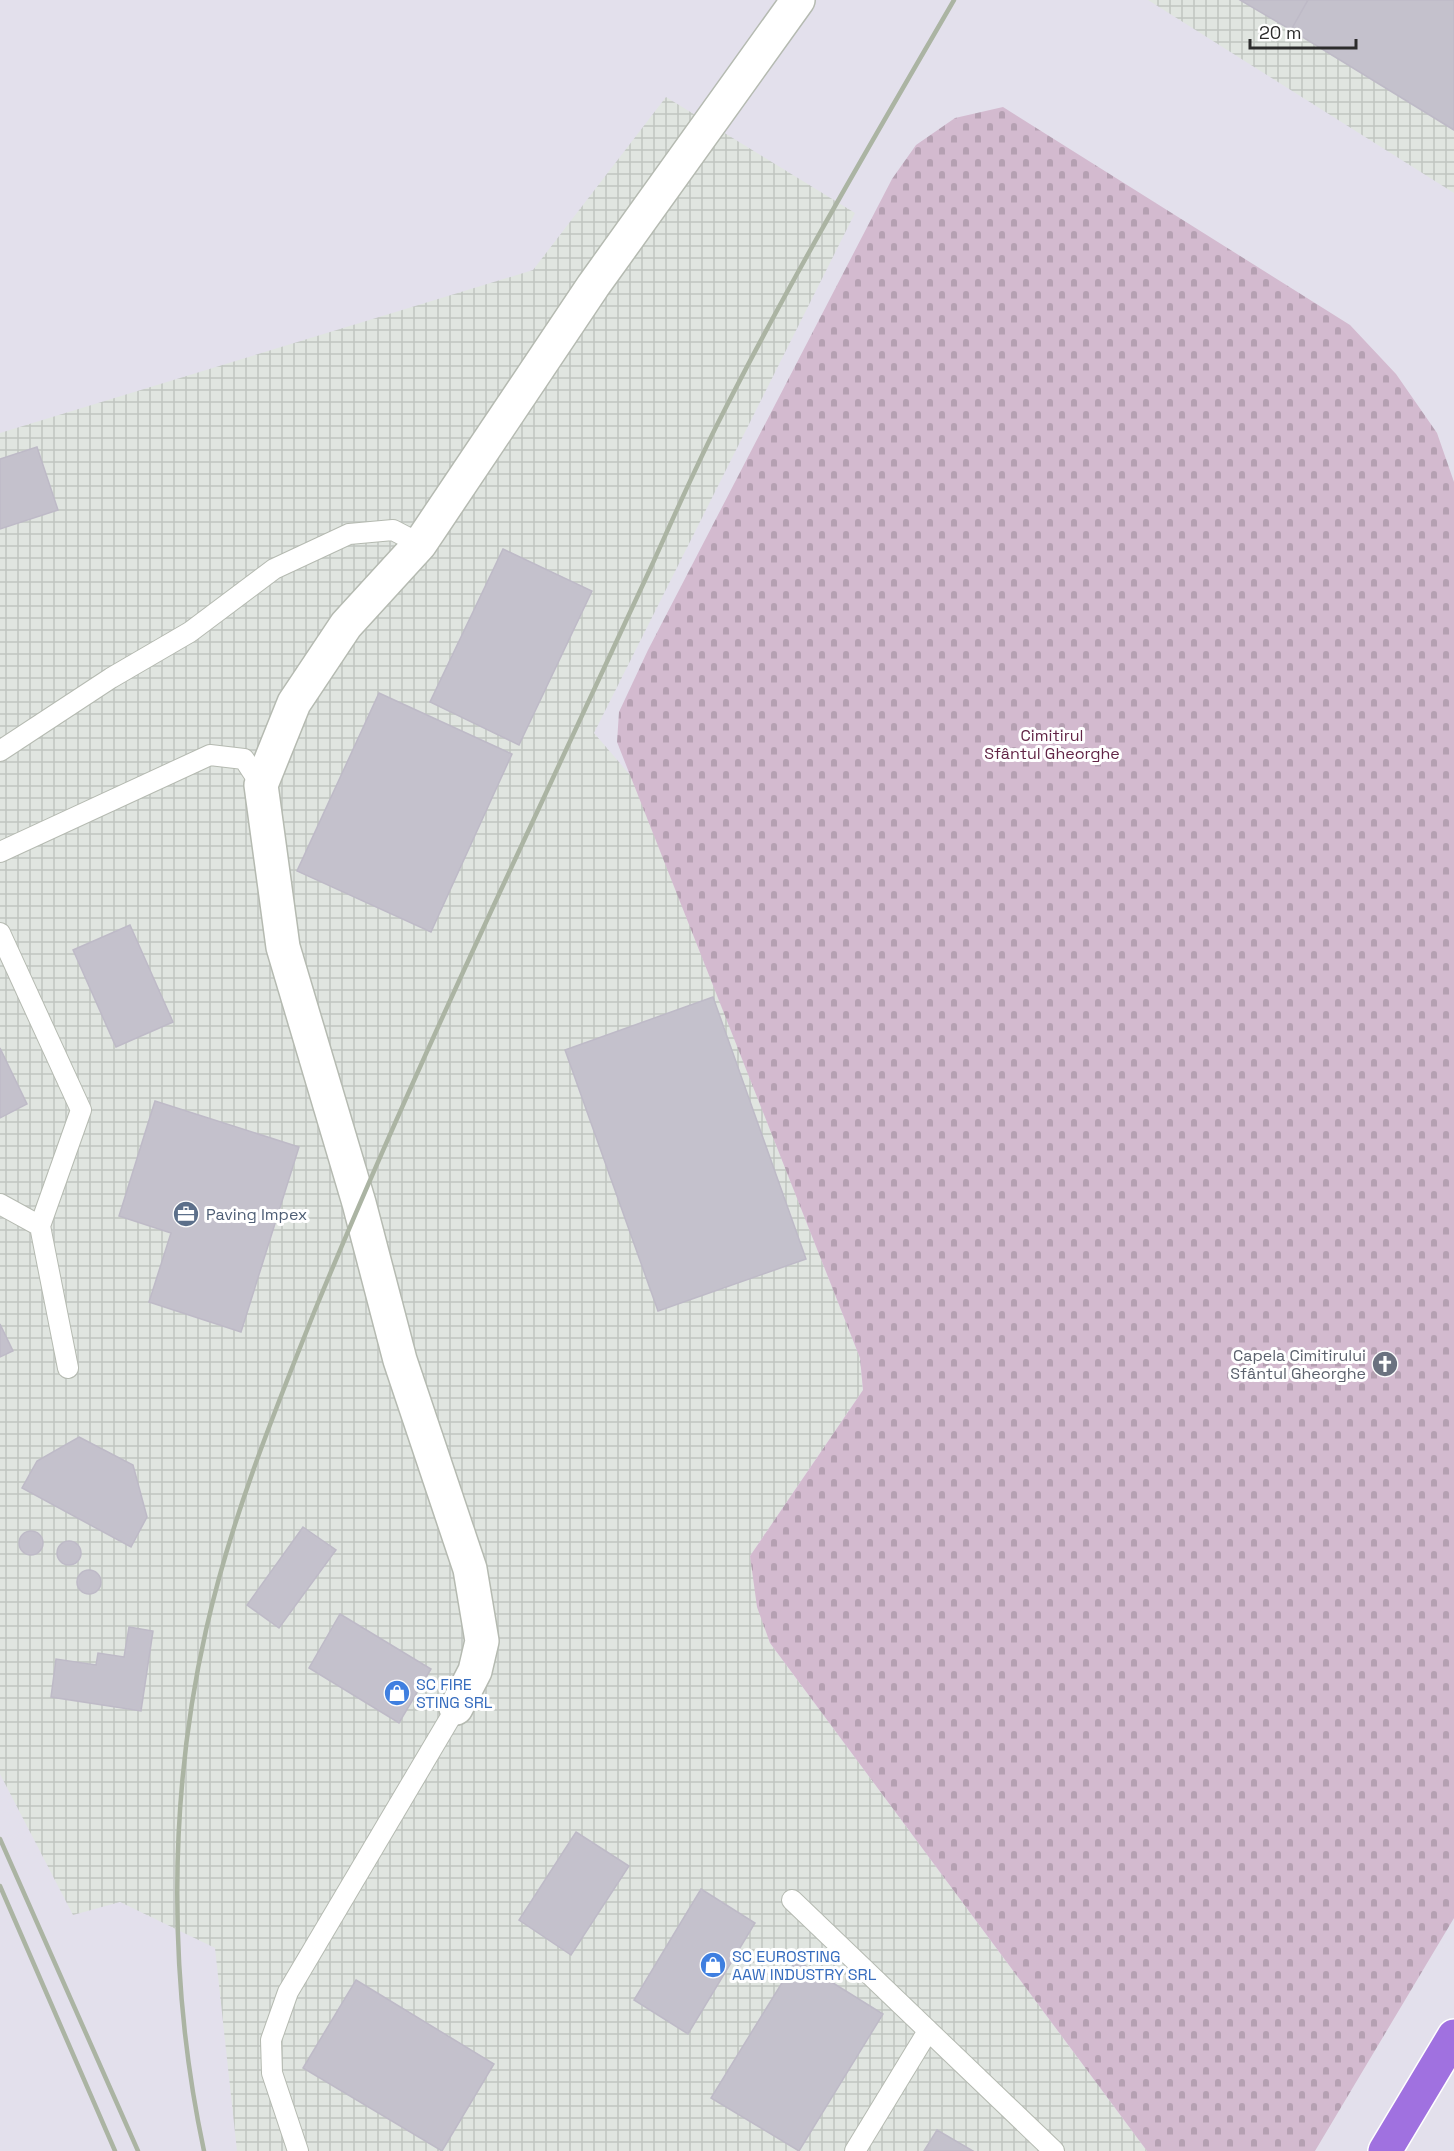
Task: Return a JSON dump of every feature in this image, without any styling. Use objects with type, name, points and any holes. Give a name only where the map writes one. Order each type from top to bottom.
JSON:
[{"type":"main road","points":[[1385,2151],[1454,2036]]},
{"type":"street","points":[[456,1708],[475,1671],[482,1641],[470,1569],[400,1360],[359,1203],[283,947],[261,785],[294,703],[346,625],[420,544],[593,286],[798,0]]},
{"type":"lane","points":[[0,751],[111,678],[190,632],[274,569],[349,534],[393,530],[420,544]]},
{"type":"lane","points":[[0,852],[210,755],[244,759],[261,785]]},
{"type":"lane","points":[[0,933],[81,1110],[40,1226],[68,1368]]},
{"type":"lane","points":[[0,1204],[40,1226]]},
{"type":"lane","points":[[298,2151],[272,2073],[270,2040],[288,1992],[456,1708]]},
{"type":"lane","points":[[792,1900],[928,2031],[991,2088],[1054,2151]]},
{"type":"lane","points":[[855,2151],[928,2031]]},
{"type":"shaded area","points":[[1148,0],[1454,0],[1454,193]]},
{"type":"shaded area","points":[[666,97],[855,213],[594,733],[631,776],[860,1358],[863,1390],[750,1556],[770,1643],[1147,2151],[237,2151],[215,1948],[120,1902],[73,1915],[0,1774],[0,433],[533,270]]},
{"type":"green space","name":"Cimitirul Sfântul Gheorghe","points":[[1003,107],[1350,325],[1396,374],[1437,433],[1454,482],[1454,1918],[1315,2151],[1147,2151],[770,1643],[757,1607],[750,1556],[863,1390],[860,1358],[617,742],[619,712],[648,650],[892,179],[916,145],[955,118]]},
{"type":"building","points":[[1240,0],[1308,0],[1291,30]]},
{"type":"building","points":[[1308,0],[1454,0],[1454,130],[1291,30]]},
{"type":"building","points":[[37,447],[58,510],[0,529],[0,459]]},
{"type":"building","points":[[503,549],[592,591],[519,745],[430,702]]},
{"type":"building","points":[[379,693],[512,754],[431,932],[297,871]]},
{"type":"building","points":[[130,925],[173,1022],[116,1047],[73,950]]},
{"type":"building","points":[[713,997],[806,1259],[658,1311],[565,1050]]},
{"type":"building","points":[[0,1048],[27,1104],[0,1118]]},
{"type":"building","points":[[155,1101],[299,1147],[241,1332],[149,1302],[171,1233],[119,1216]]},
{"type":"building","points":[[0,1324],[13,1351],[0,1357]]},
{"type":"building","points":[[79,1437],[133,1465],[147,1517],[131,1547],[22,1488],[37,1461]]},
{"type":"building","points":[[303,1527],[336,1550],[279,1628],[247,1605]]},
{"type":"building","points":[[31,1531],[40,1534],[43,1543],[40,1552],[31,1555],[22,1552],[19,1543],[22,1534]]},
{"type":"building","points":[[69,1541],[78,1544],[81,1553],[78,1562],[69,1565],[60,1562],[57,1553],[60,1544]]},
{"type":"building","points":[[89,1570],[98,1573],[101,1582],[98,1591],[89,1594],[80,1591],[77,1582],[80,1573]]},
{"type":"building","points":[[340,1614],[431,1669],[399,1723],[309,1668]]},
{"type":"building","points":[[129,1627],[153,1631],[141,1711],[51,1697],[56,1659],[96,1665],[98,1653],[124,1657]]},
{"type":"building","points":[[576,1832],[629,1866],[571,1955],[519,1920]]},
{"type":"building","points":[[701,1889],[755,1923],[688,2034],[634,2000]]},
{"type":"building","points":[[796,1960],[883,2014],[799,2151],[711,2098]]},
{"type":"building","points":[[356,1980],[494,2064],[442,2151],[303,2068]]},
{"type":"building","points":[[937,2130],[973,2151],[924,2151]]},
{"type":"railway","points":[[204,2151],[192,2087],[184,2022],[177,1890],[179,1824],[194,1694],[206,1630],[240,1508],[315,1310],[389,1137],[466,965],[703,454],[748,364],[805,259],[954,0]]},
{"type":"railway","points":[[0,1839],[138,2151]]},
{"type":"railway","points":[[0,1886],[115,2151]]},
{"type":"place","name":"Paving Impex","points":[[186,1214]]},
{"type":"place","name":"Capela Cimitirului Sfântul Gheorghe","points":[[1385,1364]]},
{"type":"place","name":"SC FIRE STING SRL","points":[[397,1693]]},
{"type":"place","name":"SC EUROSTING AAW INDUSTRY SRL","points":[[713,1965]]}]
